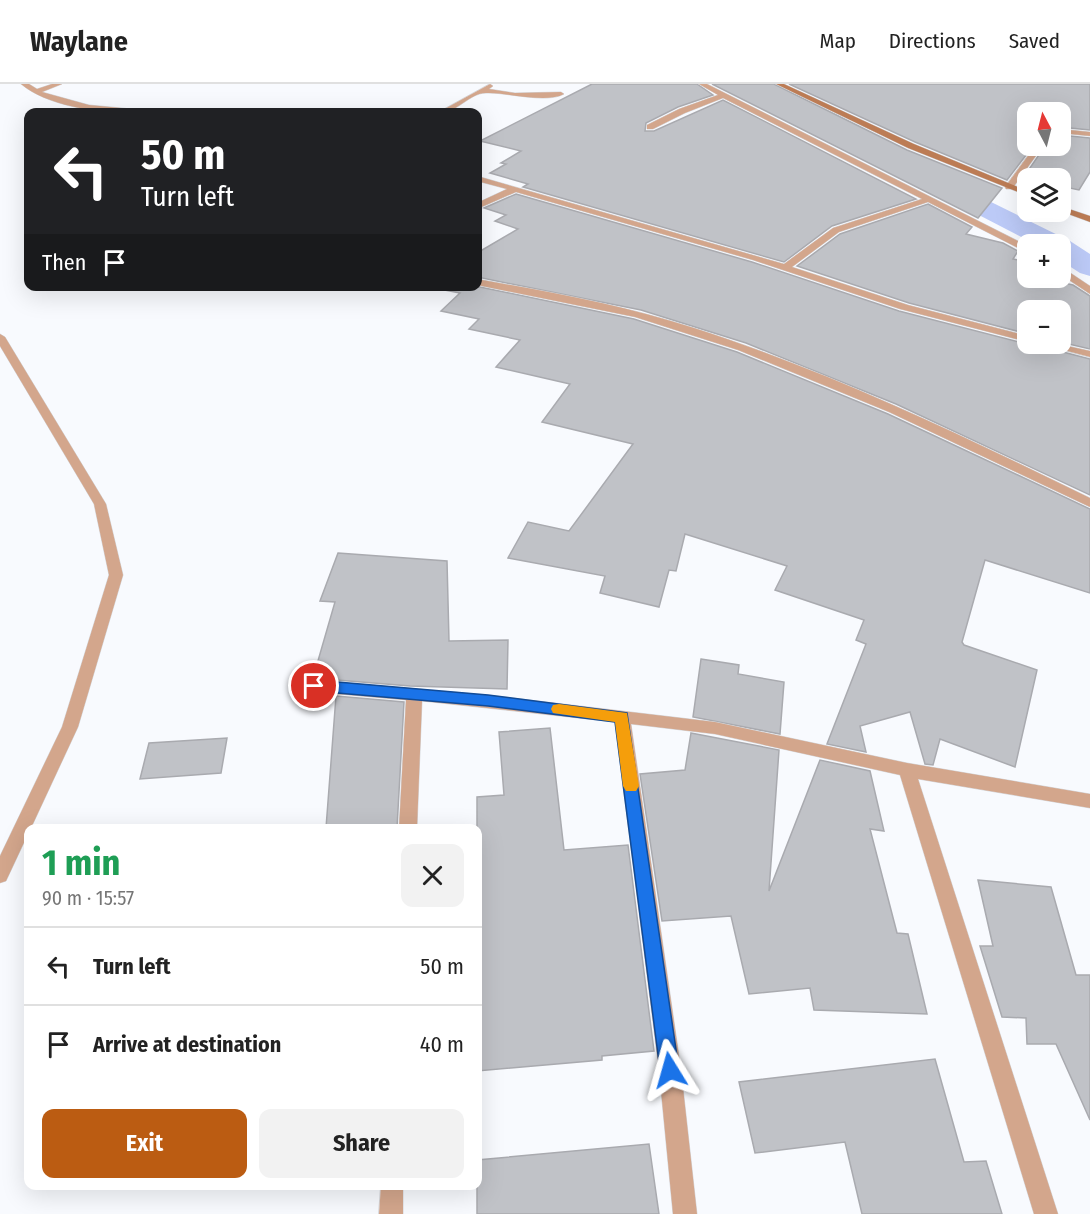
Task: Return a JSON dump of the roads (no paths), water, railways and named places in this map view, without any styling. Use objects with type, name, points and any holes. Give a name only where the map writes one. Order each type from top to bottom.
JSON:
[{"type":"main road","points":[[779,84],[911,146],[1017,190]]},
{"type":"main road","points":[[1071,212],[1090,219]]},
{"type":"street","points":[[24,84],[34,92],[57,101],[123,108]]},
{"type":"street","points":[[34,92],[59,84]]},
{"type":"street","points":[[450,108],[492,84]]},
{"type":"street","points":[[702,84],[1017,244]]},
{"type":"street","points":[[482,90],[515,95],[561,94]]},
{"type":"street","points":[[650,127],[682,111],[724,95]]},
{"type":"street","points":[[1071,132],[1090,134]]},
{"type":"street","points":[[1010,187],[1032,156]]},
{"type":"street","points":[[482,179],[785,268],[904,307],[1017,336]]},
{"type":"street","points":[[482,205],[515,189]]},
{"type":"street","points":[[785,268],[836,230],[930,199]]},
{"type":"street","points":[[1071,277],[1090,291]]},
{"type":"street","points":[[482,283],[592,304],[689,330],[809,374],[905,414],[1090,503]]},
{"type":"street","points":[[0,337],[100,504],[116,575],[70,727],[24,824]]},
{"type":"street","points":[[1071,350],[1090,354]]},
{"type":"street","points":[[314,686],[414,694],[715,728],[907,770],[1090,801]]},
{"type":"street","points":[[408,824],[414,694]]},
{"type":"street","points":[[622,717],[670,1070],[685,1214]]},
{"type":"street","points":[[907,770],[1046,1214]]},
{"type":"street","points":[[0,875],[24,824]]},
{"type":"street","points":[[391,1214],[392,1190]]},
{"type":"waterway","points":[[928,179],[1035,234]]},
{"type":"waterway","points":[[1071,254],[1090,267]]}]
